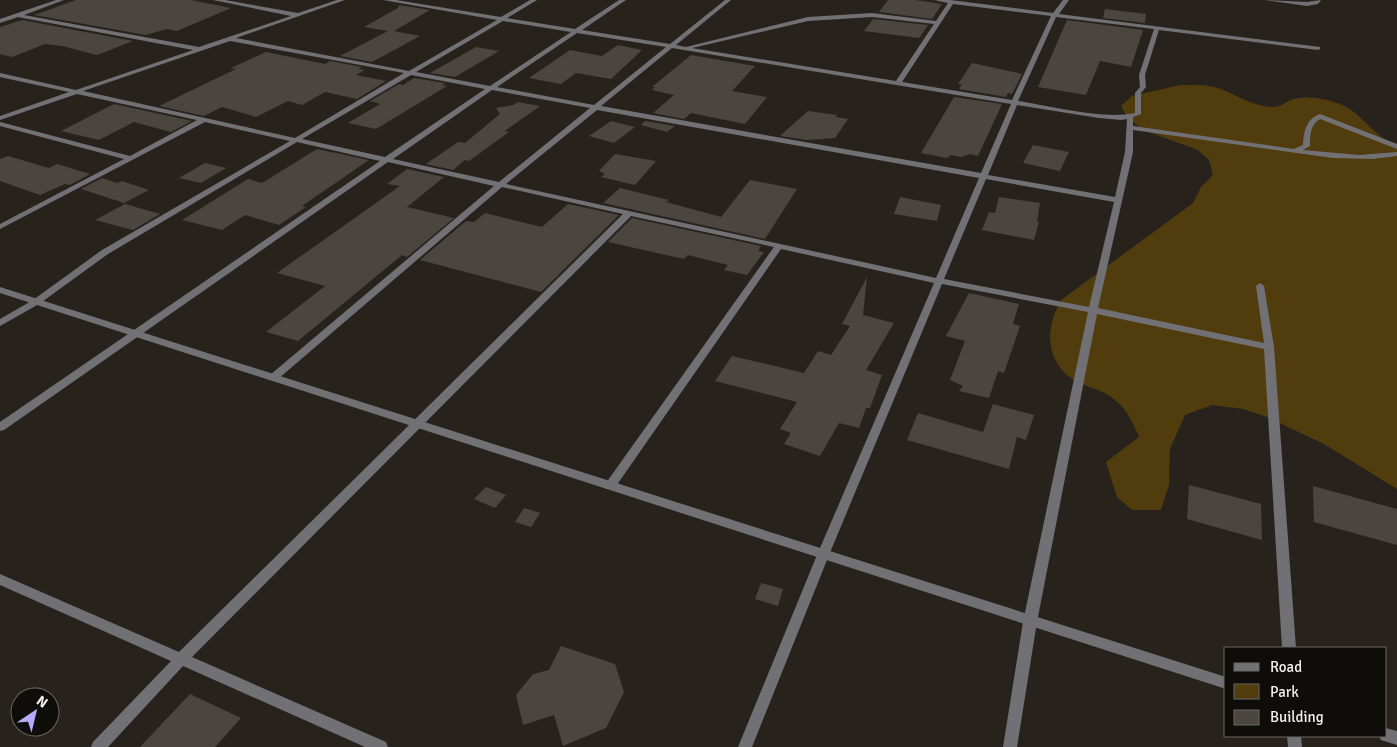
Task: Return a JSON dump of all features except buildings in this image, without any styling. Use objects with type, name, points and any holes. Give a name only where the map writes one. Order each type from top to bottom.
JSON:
[{"type":"street","points":[[0,21],[61,0]]},
{"type":"street","points":[[216,0],[298,15]]},
{"type":"street","points":[[0,118],[342,0]]},
{"type":"street","points":[[386,0],[1015,101],[1294,151],[1336,156],[1387,156],[1397,154]]},
{"type":"street","points":[[0,323],[36,302],[105,252],[534,0]]},
{"type":"street","points":[[0,427],[492,87],[624,0]]},
{"type":"street","points":[[274,377],[500,185],[728,0]]},
{"type":"street","points":[[938,0],[1318,48]]},
{"type":"street","points":[[745,747],[823,555],[1015,101],[1054,16],[1066,0]]},
{"type":"street","points":[[1268,0],[1307,4],[1316,3],[1318,0]]},
{"type":"street","points":[[898,83],[951,2]]},
{"type":"street","points":[[18,15],[200,49]]},
{"type":"street","points":[[683,48],[808,19],[872,15],[937,23]]},
{"type":"street","points":[[1010,747],[1030,622],[1093,310],[1129,152],[1129,122],[1138,114],[1138,93],[1143,87],[1142,75],[1157,28]]},
{"type":"street","points":[[230,39],[594,107],[1118,200]]},
{"type":"street","points":[[0,75],[939,281],[1093,310],[1269,347]]},
{"type":"street","points":[[1294,151],[1306,146],[1309,126],[1314,118],[1320,116],[1331,118],[1397,147]]},
{"type":"street","points":[[0,227],[203,120]]},
{"type":"street","points":[[0,124],[131,158]]},
{"type":"street","points":[[98,747],[181,659],[629,213]]},
{"type":"street","points":[[610,486],[779,246]]},
{"type":"street","points":[[1260,286],[1269,347],[1289,647]]},
{"type":"street","points":[[0,290],[1030,622],[1224,682]]},
{"type":"street","points":[[0,579],[381,747]]},
{"type":"green space","points":[[1180,85],[1216,87],[1252,103],[1272,107],[1299,98],[1318,98],[1331,101],[1350,109],[1382,137],[1397,146],[1397,489],[1324,444],[1267,417],[1243,409],[1212,405],[1185,415],[1170,449],[1169,485],[1161,510],[1132,510],[1117,497],[1106,462],[1139,437],[1134,425],[1121,405],[1106,394],[1072,379],[1056,362],[1050,342],[1052,320],[1061,300],[1193,203],[1201,187],[1213,175],[1209,160],[1198,150],[1143,130],[1127,117],[1121,106],[1132,96]]}]
